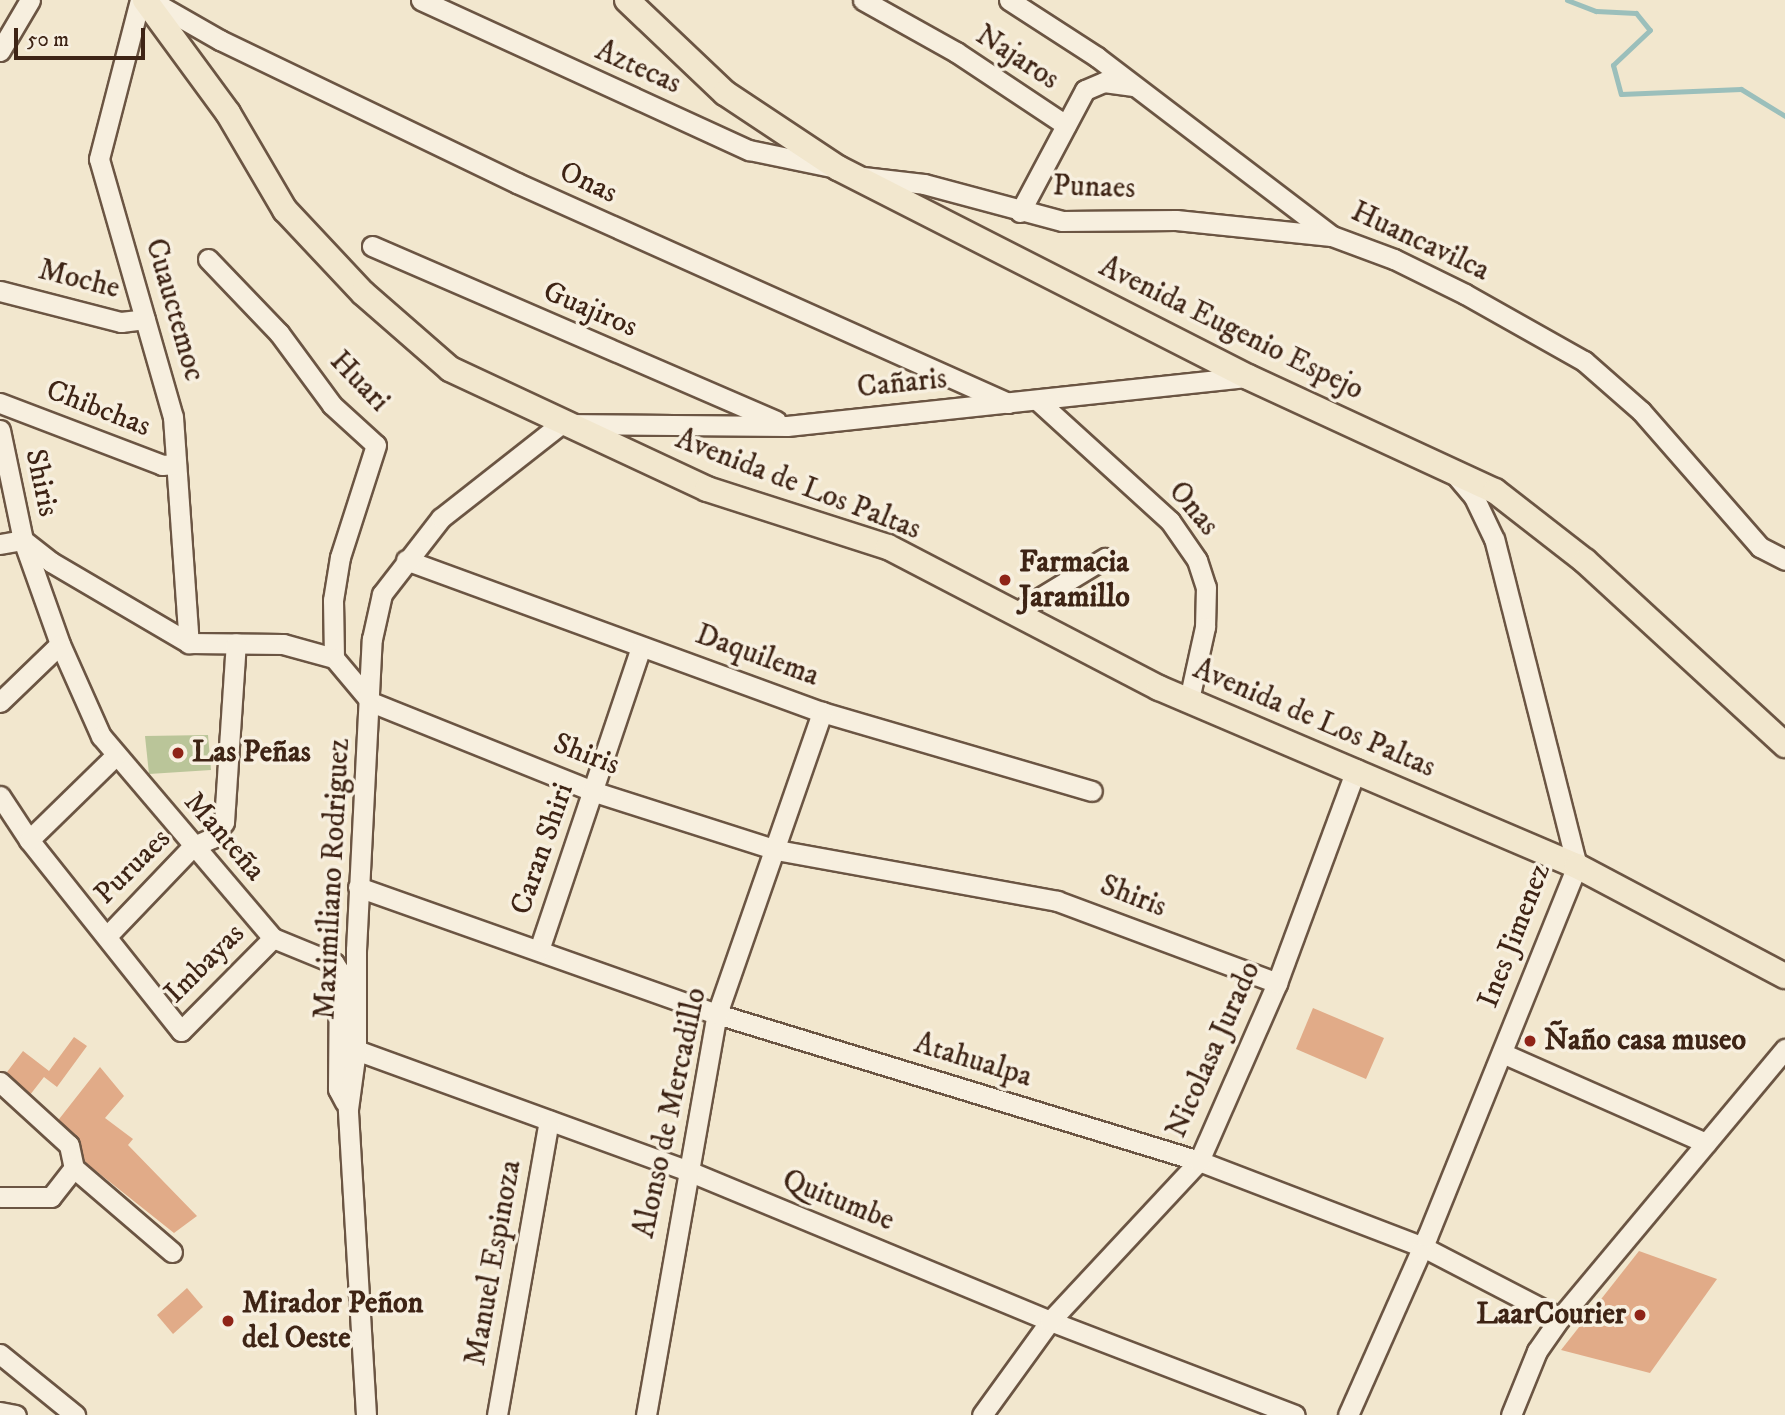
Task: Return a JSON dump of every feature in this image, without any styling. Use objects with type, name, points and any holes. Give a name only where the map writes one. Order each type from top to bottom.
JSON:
[{"type":"main road","name":"Avenida de Los Paltas","points":[[148,0],[228,113],[285,210],[363,293],[450,369],[561,424],[707,489],[888,547],[1013,614],[1189,700],[1356,769],[1577,866],[1785,976]]},
{"type":"main road","name":"Avenida Eugenio Espejo","points":[[627,0],[725,93],[847,172],[1248,377],[1495,491],[1585,561],[1741,708],[1785,745]]},
{"type":"street","points":[[0,51],[30,0]]},
{"type":"street","name":"Cuauctemoc","points":[[140,0],[99,159],[173,417],[189,643]]},
{"type":"street","name":"Onas","points":[[148,0],[220,40],[517,183],[1008,403]]},
{"type":"street","name":"Aztecas","points":[[421,0],[749,150],[782,161],[847,172]]},
{"type":"street","name":"Najaros","points":[[863,0],[887,6],[1066,125]]},
{"type":"street","name":"Huancavilca","points":[[1009,0],[1136,87],[1332,236],[1465,294],[1584,361],[1641,411],[1760,547],[1785,560]]},
{"type":"street","points":[[1020,212],[1090,85],[1104,82],[1136,87]]},
{"type":"street","name":"Punaes","points":[[847,172],[924,184],[1020,212],[1062,221],[1176,220],[1332,236]]},
{"type":"street","name":"Guajiros","points":[[372,246],[787,426]]},
{"type":"street","name":"Huari","points":[[208,259],[279,333],[332,405],[376,445],[340,557],[333,600],[334,658]]},
{"type":"street","name":"Moche","points":[[0,291],[121,322],[145,319]]},
{"type":"street","name":"Cañaris","points":[[561,424],[787,426],[1248,377]]},
{"type":"street","name":"Onas","points":[[1037,400],[1170,521],[1197,561],[1206,587],[1205,627],[1189,700]]},
{"type":"street","name":"Chibchas","points":[[0,403],[162,466],[176,464]]},
{"type":"street","name":"Maximiliano Rodriguez","points":[[366,1415],[348,1110],[355,1050],[358,887],[375,613],[382,594],[441,518],[561,424]]},
{"type":"street","name":"Shiris","points":[[0,430],[23,540],[51,562],[189,643]]},
{"type":"street","name":"Ines Jimenez","points":[[1348,1415],[1423,1247],[1577,866],[1494,540],[1475,497],[1450,468]]},
{"type":"street","points":[[0,544],[23,540]]},
{"type":"street","name":"Manteña","points":[[23,540],[60,644],[101,736],[192,847],[273,938],[334,963],[339,971],[338,1089],[348,1110]]},
{"type":"street","points":[[1013,614],[1105,558]]},
{"type":"street","name":"Daquilema","points":[[406,560],[822,712],[1092,791]]},
{"type":"street","points":[[189,643],[282,644],[334,658]]},
{"type":"street","name":"Puruaes","points":[[107,936],[192,847],[212,838],[225,817],[236,643]]},
{"type":"street","points":[[0,702],[60,644]]},
{"type":"street","name":"Caran Shiri","points":[[540,950],[595,792],[641,647]]},
{"type":"street","name":"Shiris","points":[[334,658],[371,702],[595,792],[777,850],[1057,901],[1277,983]]},
{"type":"street","points":[[1741,708],[1785,728]]},
{"type":"street","name":"Alonso de Mercadillo","points":[[646,1415],[686,1170],[717,1014],[777,850],[822,712]]},
{"type":"street","points":[[29,840],[116,755]]},
{"type":"street","name":"Nicolasa Jurado","points":[[982,1415],[1050,1321],[1199,1161],[1277,983],[1356,769]]},
{"type":"street","points":[[0,796],[29,840],[107,936]]},
{"type":"street","name":"Atahualpa","points":[[358,887],[717,1014],[1199,1161],[1423,1247],[1560,1318]]},
{"type":"street","name":"Imbayas","points":[[107,936],[181,1031],[273,938]]},
{"type":"street","points":[[1511,1415],[1536,1351],[1560,1318],[1785,1049]]},
{"type":"street","name":"Quitumbe","points":[[355,1050],[686,1170],[1050,1321],[1295,1415]]},
{"type":"street","points":[[1502,1053],[1706,1143]]},
{"type":"street","points":[[0,1082],[69,1145],[74,1168],[172,1252]]},
{"type":"street","name":"Manuel Espinoza","points":[[497,1415],[549,1121]]},
{"type":"street","points":[[0,1197],[51,1197],[74,1168]]},
{"type":"street","points":[[0,1354],[75,1415]]},
{"type":"street","points":[[0,1412],[16,1415]]},
{"type":"green space","name":"Las Peñas","points":[[208,735],[211,770],[149,774],[145,736]]},
{"type":"building","points":[[1313,1008],[1384,1038],[1366,1079],[1296,1049]]},
{"type":"building","points":[[74,1037],[87,1046],[57,1087],[44,1077],[26,1100],[1,1080],[23,1051],[49,1071]]},
{"type":"building","points":[[100,1067],[124,1096],[105,1118],[133,1139],[128,1145],[197,1216],[174,1233],[76,1155],[56,1123]]},
{"type":"building","name":"LaarCourier","points":[[1639,1251],[1717,1279],[1650,1373],[1561,1350]]},
{"type":"building","points":[[187,1288],[203,1307],[173,1334],[157,1315]]},
{"type":"waterway","points":[[1567,0],[1596,11],[1636,13],[1650,30],[1613,65],[1621,94],[1741,89],[1785,116]]},
{"type":"place","name":"Farmacia Jaramillo","points":[[1005,580]]},
{"type":"place","name":"Las Peñas","points":[[178,753]]},
{"type":"place","name":"Ñaño casa museo","points":[[1530,1041]]},
{"type":"place","name":"LaarCourier","points":[[1640,1315]]},
{"type":"place","name":"Mirador Peñon del Oeste","points":[[228,1321]]}]
